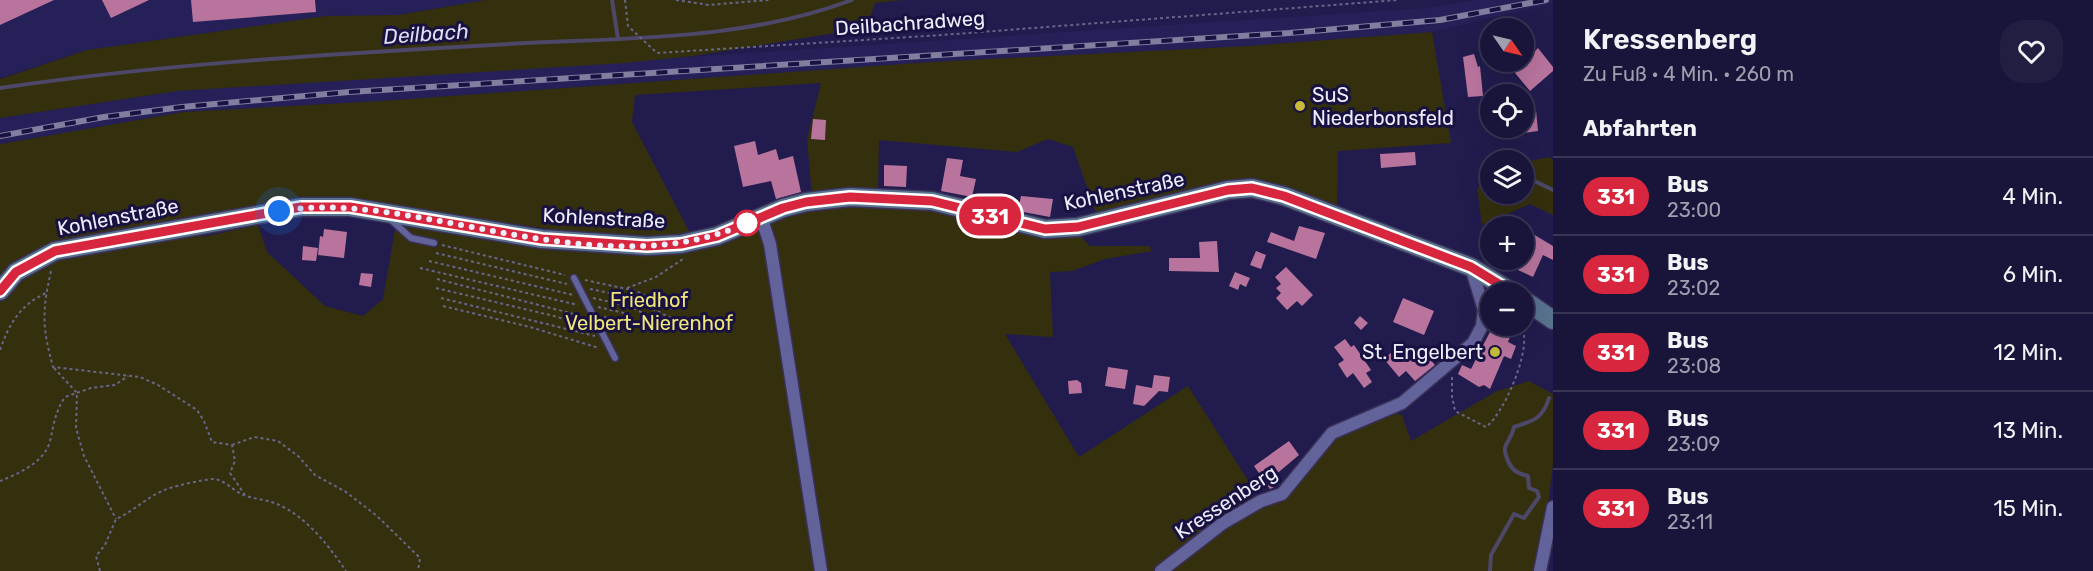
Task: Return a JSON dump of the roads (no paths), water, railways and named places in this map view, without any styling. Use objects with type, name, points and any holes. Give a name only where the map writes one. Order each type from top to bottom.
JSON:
[{"type":"main road","name":"Kohlenstraße","points":[[0,291],[16,272],[55,251],[301,207],[350,207],[542,239],[613,245],[681,244],[717,236],[761,217],[806,202],[850,197],[894,197],[932,201],[1045,229],[1078,227],[1228,190],[1252,188],[1284,196],[1471,267],[1496,282]]},
{"type":"main road","points":[[1534,307],[1553,320]]},
{"type":"street","points":[[761,217],[770,244],[821,571]]},
{"type":"street","name":"Kressenberg","points":[[1161,571],[1223,523],[1261,501],[1282,494],[1332,433],[1395,407],[1473,343],[1484,318],[1483,303],[1471,267]]},
{"type":"street","points":[[1539,571],[1553,507]]},
{"type":"lane","points":[[383,212],[411,238],[434,243]]},
{"type":"lane","points":[[574,278],[614,355]]},
{"type":"waterway","points":[[612,0],[618,39]]},
{"type":"waterway","name":"Deilbach","points":[[0,88],[123,72],[308,56],[675,36],[765,24],[809,14],[852,0]]},
{"type":"waterway","points":[[1534,181],[1553,190]]},
{"type":"waterway","points":[[1490,571],[1491,555],[1514,514],[1524,518],[1539,497],[1537,491],[1529,488],[1528,476],[1517,472],[1511,466],[1505,447],[1514,427],[1537,418],[1544,410],[1549,398]]},
{"type":"railway","points":[[0,136],[104,117],[182,107],[349,92],[1289,33],[1440,20],[1546,0]]},
{"type":"place","name":"SuS Niederbonsfeld","points":[[1300,106]]},
{"type":"place","name":"St. Engelbert","points":[[1495,352]]},
{"type":"park label","name":"Friedhof Velbert-Nierenhof","points":[[649,312]]}]
